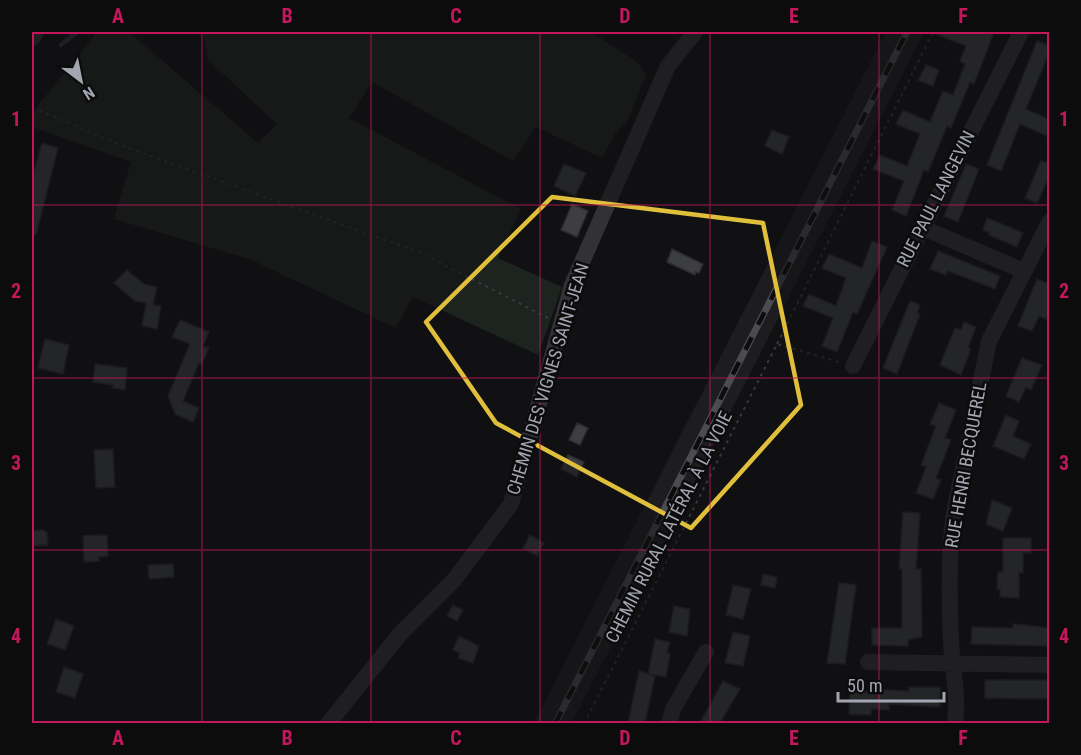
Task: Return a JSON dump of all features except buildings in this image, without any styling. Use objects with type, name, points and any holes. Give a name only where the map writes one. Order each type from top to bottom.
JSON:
[{"type":"street","points":[[32,38],[36,32]]},
{"type":"street","name":"CHEMIN DES VIGNES SAINT-JEAN","points":[[328,723],[400,634],[454,580],[511,504],[572,285],[668,66],[695,32]]},
{"type":"street","name":"RUE PAUL LANGEVIN","points":[[853,366],[1021,32]]},
{"type":"street","name":"RUE HENRI BECQUEREL","points":[[955,723],[954,664],[951,644],[951,538],[954,513],[989,341],[1050,221]]},
{"type":"street","points":[[921,227],[1024,271]]},
{"type":"street","points":[[669,723],[673,709],[706,652]]},
{"type":"street","points":[[868,662],[1050,665]]},
{"type":"path","name":"CHEMIN RURAL LATÉRAL À LA VOIE","points":[[584,723],[933,32]]},
{"type":"path","points":[[32,114],[40,111],[128,148],[420,252],[562,324]]},
{"type":"path","points":[[777,344],[853,366]]},
{"type":"highlighted area","points":[[552,197],[763,223],[801,405],[691,528],[496,423],[426,322]]},
{"type":"shaded area","points":[[97,32],[129,32],[258,143],[277,124],[208,60],[203,32],[591,32],[636,61],[646,74],[628,121],[615,134],[602,158],[536,127],[513,161],[372,82],[349,118],[521,209],[498,258],[562,287],[538,355],[413,297],[396,328],[249,259],[114,219],[131,162],[32,127],[32,113]]},
{"type":"shaded area","points":[[886,32],[924,32],[572,723],[534,723]]},
{"type":"waterway","points":[[61,45],[77,32]]},
{"type":"railway","points":[[555,724],[907,32]]}]
